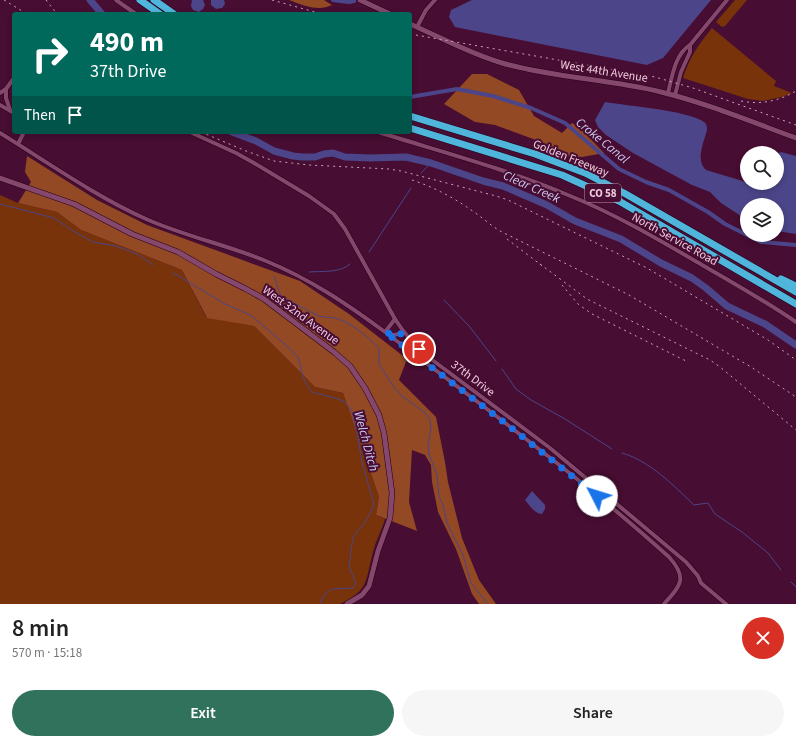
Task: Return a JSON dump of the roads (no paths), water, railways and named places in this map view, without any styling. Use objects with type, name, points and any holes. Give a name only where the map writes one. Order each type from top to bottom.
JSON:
[{"type":"highway","points":[[140,0],[157,12]]},
{"type":"highway","points":[[154,0],[171,12]]},
{"type":"highway","name":"Golden Freeway","points":[[412,117],[535,154],[585,173],[624,193],[796,292]]},
{"type":"highway","name":"Golden Freeway","points":[[412,129],[562,175],[579,182],[619,202],[796,304]]},
{"type":"highway","points":[[726,251],[796,286]]},
{"type":"street","points":[[116,0],[133,12]]},
{"type":"street","points":[[360,0],[386,12]]},
{"type":"street","points":[[417,27],[426,11],[435,0]]},
{"type":"street","points":[[668,93],[675,68],[684,49],[690,45],[727,0]]},
{"type":"street","name":"West 44th Avenue","points":[[412,25],[474,53],[502,63],[532,70],[668,93],[796,138]]},
{"type":"street","points":[[675,95],[681,72],[690,52],[690,45]]},
{"type":"street","points":[[0,93],[6,89],[12,81]]},
{"type":"street","points":[[6,89],[6,98],[10,110]]},
{"type":"street","points":[[0,104],[10,110]]},
{"type":"street","points":[[0,133],[101,195],[147,220],[265,260],[319,287],[343,302],[509,426],[587,487],[669,557],[677,566],[681,578],[677,588],[664,604]]},
{"type":"street","points":[[18,144],[23,134]]},
{"type":"street","name":"37th Drive","points":[[194,134],[254,163],[309,196],[334,214],[346,229],[404,333],[427,356],[550,448],[686,562],[698,576],[701,583],[726,604]]},
{"type":"street","name":"North Service Road","points":[[385,134],[496,168],[570,195],[622,220],[658,240],[748,292],[796,322]]},
{"type":"street","name":"West 32nd Avenue","points":[[0,178],[74,204],[132,234],[178,252],[216,274],[246,288],[264,299],[334,352],[350,366],[365,388],[379,415],[384,433],[392,493],[390,518],[378,551],[369,586],[362,595],[347,604]]},
{"type":"street","points":[[385,332],[395,319]]},
{"type":"street","points":[[385,332],[394,335],[404,333]]},
{"type":"waterway","name":"Clear Creek","points":[[90,0],[100,12]]},
{"type":"waterway","points":[[333,0],[349,2],[354,1]]},
{"type":"waterway","name":"Croke Canal","points":[[412,97],[457,89],[493,96],[531,108],[565,123],[619,169],[646,182],[669,190],[708,212],[725,224],[761,242],[796,245]]},
{"type":"waterway","name":"Clear Creek","points":[[237,134],[256,141],[274,151],[293,156],[315,157],[333,153],[345,157],[406,157],[431,163],[483,181],[503,186],[547,205],[575,221],[621,239],[661,263],[692,278],[727,306],[765,324],[796,345]]},
{"type":"waterway","points":[[421,173],[431,163]]},
{"type":"waterway","points":[[369,252],[411,188]]},
{"type":"waterway","name":"Welch Ditch","points":[[0,204],[54,218],[93,242],[116,246],[137,254],[153,265]]},
{"type":"waterway","points":[[309,272],[336,270],[350,264]]},
{"type":"waterway","name":"Welch Ditch","points":[[172,273],[225,304],[252,316],[298,357],[303,377],[307,386],[312,392],[345,402],[352,412],[362,462],[374,505],[366,521],[353,537],[349,566],[356,584],[353,588],[332,589],[324,595],[320,604]]},
{"type":"waterway","points":[[274,276],[280,294],[284,298],[317,315],[335,318],[347,323],[359,330],[379,348],[379,364],[393,386],[402,396],[425,413],[430,419],[431,429],[428,445],[429,454],[437,475],[439,496],[443,505],[447,523],[463,555],[471,583],[488,604]]},
{"type":"waterway","points":[[444,300],[469,326],[496,361]]},
{"type":"waterway","points":[[502,369],[516,389],[531,400],[565,419],[612,449]]},
{"type":"waterway","points":[[622,453],[642,462],[661,474],[694,505],[708,503],[715,514],[742,532],[768,553],[781,570]]},
{"type":"waterway","points":[[791,582],[796,587]]},
{"type":"railway","points":[[4,0],[24,12]]},
{"type":"railway","points":[[46,0],[55,12]]},
{"type":"railway","points":[[272,0],[315,12]]},
{"type":"railway","points":[[412,34],[655,77],[693,88],[796,125]]},
{"type":"railway","points":[[741,101],[756,103],[776,100],[796,91]]},
{"type":"railway","points":[[206,134],[274,161],[309,165],[389,169],[508,200],[647,268],[768,340],[796,360]]},
{"type":"railway","points":[[412,180],[435,189],[464,205],[502,232],[629,295],[751,367],[796,397]]},
{"type":"railway","points":[[507,239],[545,268]]},
{"type":"railway","points":[[540,264],[587,299],[710,360],[796,430]]},
{"type":"railway","points":[[562,285],[578,304],[592,314],[686,361]]}]
